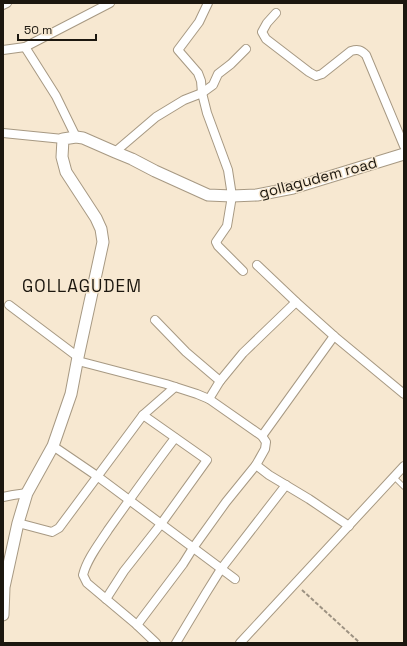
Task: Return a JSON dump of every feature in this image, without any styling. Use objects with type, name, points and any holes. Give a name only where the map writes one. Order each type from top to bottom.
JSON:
[{"type":"street","points":[[3,50],[25,47],[110,3]]},
{"type":"street","points":[[208,3],[199,22],[178,50],[198,73],[207,113],[228,170],[232,196],[227,226],[216,242],[218,246],[243,271]]},
{"type":"street","points":[[276,13],[267,23],[262,32],[266,39],[316,76],[322,74],[351,51],[362,50],[366,55],[404,146]]},
{"type":"street","points":[[3,133],[63,139],[76,137],[56,96],[25,47]]},
{"type":"street","points":[[115,152],[156,117],[184,100],[202,93],[213,85],[218,74],[246,49]]},
{"type":"street","name":"gollagudem road","points":[[76,137],[83,138],[132,159],[208,195],[256,195],[292,188],[404,154]]},
{"type":"street","points":[[3,615],[4,587],[18,524],[27,493],[53,446],[71,394],[103,242],[101,228],[96,218],[66,172],[62,157],[63,139]]},
{"type":"street","points":[[257,265],[334,336],[404,394]]},
{"type":"street","points":[[209,399],[220,381],[243,353],[296,302]]},
{"type":"street","points":[[9,305],[78,359],[175,387],[209,399],[262,436],[266,442],[266,449],[256,465],[226,502],[183,564],[137,625]]},
{"type":"street","points":[[155,320],[186,352],[220,381]]},
{"type":"street","points":[[262,436],[334,336]]},
{"type":"street","points":[[18,524],[47,532],[52,532],[58,528],[143,415],[175,387]]},
{"type":"street","points":[[106,599],[124,571],[161,524],[207,460],[143,415]]},
{"type":"street","points":[[156,643],[87,583],[83,575],[92,555],[128,500],[175,438]]},
{"type":"street","points":[[53,446],[97,476],[235,579]]},
{"type":"street","points":[[256,465],[269,475],[309,499],[349,526]]},
{"type":"street","points":[[240,643],[404,466]]},
{"type":"street","points":[[176,643],[221,569],[286,486]]},
{"type":"street","points":[[3,497],[27,493]]},
{"type":"lane","points":[[394,477],[404,487]]},
{"type":"path","points":[[295,584],[360,643]]},
{"type":"district","name":"GOLLAGUDEM","points":[[82,286]]}]
